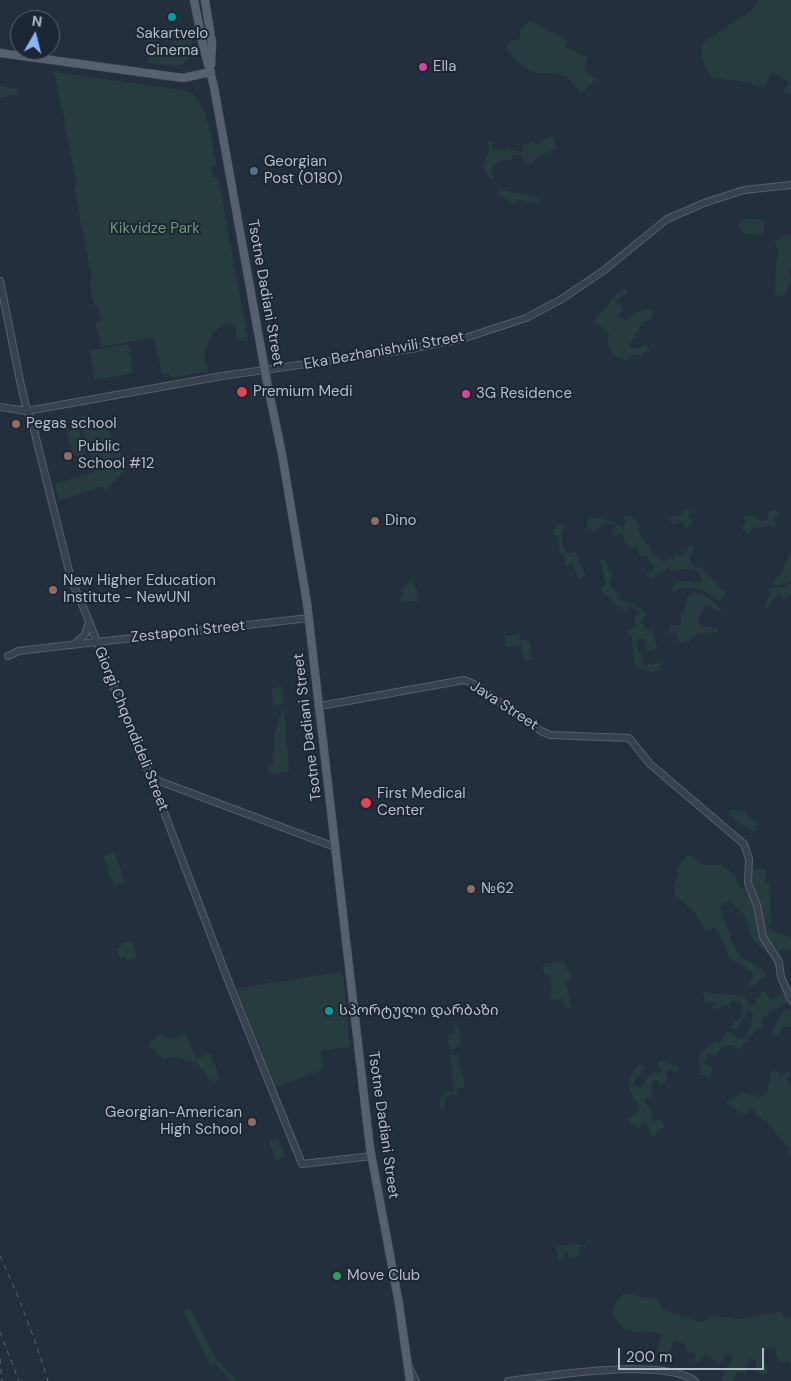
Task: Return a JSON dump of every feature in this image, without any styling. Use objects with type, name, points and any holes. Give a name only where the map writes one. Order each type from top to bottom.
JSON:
[{"type":"main road","points":[[194,0],[203,45],[211,72]]},
{"type":"main road","points":[[205,0],[212,43],[211,72]]},
{"type":"main road","points":[[0,53],[177,77],[211,72]]},
{"type":"main road","name":"Tsotne Dadiani Street","points":[[211,72],[290,499],[309,618],[372,1156],[399,1304],[410,1381]]},
{"type":"street","name":"Eka Bezhanishvili Street","points":[[0,407],[27,411],[265,370],[428,346],[465,338],[526,318],[580,288],[667,219],[704,203],[744,190],[791,185]]},
{"type":"street","name":"Giorgi Chqondideli Street","points":[[0,281],[27,411],[32,422],[71,580],[89,621],[124,716],[151,778],[231,988],[302,1164],[372,1156]]},
{"type":"street","name":"Zestaponi Street","points":[[8,656],[18,651],[309,618]]},
{"type":"street","points":[[73,645],[85,635],[89,621]]},
{"type":"street","name":"Java Street","points":[[320,706],[464,680],[474,684],[541,731],[550,735],[629,738],[650,764],[744,844],[748,859],[748,883],[757,904],[763,937],[779,962],[782,977],[791,1000]]},
{"type":"street","points":[[151,778],[335,847]]},
{"type":"street","points":[[408,1363],[416,1381]]},
{"type":"street","points":[[508,1381],[616,1370],[673,1372],[684,1374],[695,1381]]},
{"type":"green space","points":[[758,0],[791,0],[791,96],[783,91],[789,82],[771,72],[765,88],[741,81],[713,78],[703,62],[703,43],[752,10]]},
{"type":"green space","points":[[530,20],[567,41],[565,47],[589,58],[583,69],[596,79],[581,93],[566,77],[552,73],[537,73],[526,69],[507,50],[508,42],[520,39],[520,30]]},
{"type":"green space","points":[[191,38],[192,54],[189,60],[184,63],[173,66],[148,63],[149,55],[157,55],[156,52],[164,50],[170,52],[172,49],[170,42]]},
{"type":"green space","name":"Kikvidze Park","points":[[54,72],[182,90],[193,95],[198,100],[209,127],[216,165],[212,166],[211,169],[213,178],[218,177],[248,340],[236,339],[236,327],[227,324],[218,328],[212,334],[204,354],[208,371],[170,378],[169,374],[162,375],[154,337],[101,347],[96,322],[101,321],[98,305],[94,306],[89,281],[92,280],[74,187],[76,186],[76,180]]},
{"type":"green space","points":[[0,86],[17,89],[18,94],[0,98]]},
{"type":"green space","points":[[553,136],[557,150],[542,154],[530,164],[523,161],[523,156],[512,155],[512,160],[505,160],[495,164],[491,169],[493,181],[485,172],[483,167],[489,149],[488,142],[493,141],[492,146],[494,150],[508,147],[510,150],[523,152],[523,145],[533,141],[537,144]]},
{"type":"green space","points":[[498,188],[541,200],[536,203],[518,199],[514,204],[497,194]]},
{"type":"green space","points":[[750,218],[750,220],[758,219],[764,222],[764,234],[745,234],[737,224],[743,222],[742,220]]},
{"type":"green space","points":[[789,234],[791,237],[791,268],[789,271],[791,280],[785,295],[775,297],[778,250],[774,242]]},
{"type":"green space","points":[[624,288],[629,292],[616,301],[623,308],[617,316],[626,320],[639,311],[653,311],[651,320],[643,323],[629,345],[630,348],[643,348],[645,343],[650,351],[642,352],[642,355],[631,355],[625,361],[621,357],[615,357],[609,348],[609,332],[592,322],[610,303],[610,300]]},
{"type":"green space","points":[[128,344],[133,373],[95,380],[90,351]]},
{"type":"green space","points":[[85,416],[88,425],[108,422],[113,444],[118,443],[126,469],[106,490],[101,486],[59,501],[55,484],[95,472],[79,417]]},
{"type":"green space","points":[[79,428],[86,454],[73,457],[67,431]]},
{"type":"green space","points":[[687,509],[691,512],[688,517],[693,522],[690,526],[685,528],[682,521],[672,525],[670,517],[681,515]]},
{"type":"green space","points":[[776,509],[778,516],[773,518],[777,526],[772,527],[771,524],[758,528],[755,526],[748,534],[741,527],[746,524],[743,516],[754,515],[760,521],[768,520],[767,513]]},
{"type":"green space","points":[[624,516],[631,516],[640,525],[637,529],[646,544],[650,543],[652,554],[663,561],[675,558],[674,553],[678,553],[680,557],[688,550],[687,547],[691,544],[695,548],[693,554],[690,555],[691,564],[695,566],[693,570],[683,569],[672,572],[669,567],[651,579],[646,575],[655,568],[646,556],[641,557],[636,547],[631,547],[623,541],[625,536],[618,533],[616,537],[611,535],[615,526],[604,524],[595,532],[586,526],[589,518],[598,518],[623,527],[626,521],[623,518]]},
{"type":"green space","points":[[557,523],[565,526],[562,540],[566,553],[576,552],[585,576],[579,579],[573,564],[566,566],[563,554],[560,554],[558,535],[553,535]]},
{"type":"green space","points":[[791,550],[791,581],[774,585],[774,581],[782,572]]},
{"type":"green space","points":[[605,559],[613,575],[609,579],[611,586],[620,596],[619,600],[635,604],[648,614],[640,621],[649,631],[652,628],[657,647],[654,650],[646,650],[644,638],[636,640],[643,665],[662,663],[659,671],[656,670],[655,673],[634,666],[632,638],[627,632],[636,626],[634,617],[639,613],[631,605],[626,611],[613,603],[608,596],[605,597],[600,588],[606,584],[600,561]]},
{"type":"green space","points":[[700,566],[726,594],[720,601],[708,593],[692,588],[671,592],[674,584],[683,581],[700,583],[701,576],[696,570]]},
{"type":"green space","points":[[412,580],[417,591],[418,601],[402,602],[401,595],[403,594],[400,589]]},
{"type":"green space","points":[[791,583],[791,594],[784,600],[779,594],[773,599],[769,608],[764,606],[771,594],[767,589],[786,586]]},
{"type":"green space","points":[[695,593],[708,597],[723,613],[706,605],[698,619],[701,626],[717,628],[718,632],[703,633],[689,638],[690,641],[679,643],[676,634],[670,633],[669,626],[681,625],[681,612],[684,612],[684,606],[689,596]]},
{"type":"green space","points":[[519,634],[520,641],[529,639],[532,660],[524,661],[521,644],[506,647],[504,636]]},
{"type":"green space","points":[[282,687],[284,704],[273,705],[272,688]]},
{"type":"green space","points":[[282,710],[284,711],[289,772],[268,774],[268,767],[273,764],[274,734]]},
{"type":"green space","points":[[731,809],[746,813],[746,816],[760,824],[754,832],[734,820],[735,817],[729,815]]},
{"type":"green space","points":[[114,851],[125,882],[114,886],[103,856]]},
{"type":"green space","points":[[689,855],[704,865],[722,865],[734,875],[741,888],[745,888],[753,902],[775,961],[752,938],[746,917],[730,900],[720,907],[723,913],[721,916],[739,956],[761,968],[766,975],[752,987],[748,984],[753,977],[752,972],[729,957],[719,934],[713,927],[706,932],[694,911],[675,895],[674,887],[679,874],[676,871],[684,858]]},
{"type":"green space","points":[[749,869],[765,870],[765,883],[769,883],[771,921],[767,925],[770,930],[791,938],[791,949],[777,951],[764,935],[751,887]]},
{"type":"green space","points":[[131,940],[137,957],[127,961],[125,957],[120,958],[117,948],[122,946],[121,943]]},
{"type":"green space","points":[[564,961],[566,970],[569,970],[570,980],[565,981],[571,1008],[565,1009],[563,999],[551,1000],[550,975],[544,975],[543,964]]},
{"type":"green space","points":[[340,972],[343,974],[350,1047],[321,1051],[322,1070],[276,1087],[237,991],[239,988]]},
{"type":"green space","points":[[703,991],[743,997],[748,1000],[747,1004],[753,1005],[756,1002],[755,999],[764,991],[771,1000],[785,992],[786,1003],[770,1012],[766,1017],[763,1017],[761,1029],[757,1028],[739,1050],[733,1045],[722,1046],[716,1055],[706,1053],[704,1064],[712,1067],[710,1077],[698,1074],[701,1063],[698,1062],[701,1050],[716,1041],[720,1043],[727,1031],[742,1040],[751,1027],[753,1012],[747,1011],[745,1017],[735,1030],[730,1028],[734,1020],[736,1021],[741,1017],[742,1006],[740,1001],[730,1002],[730,1007],[728,1008],[727,1005],[713,1009],[712,1006],[717,1005],[717,1001],[705,1003]]},
{"type":"green space","points":[[791,1009],[791,1027],[783,1026],[778,1037],[771,1033],[782,1012]]},
{"type":"green space","points":[[454,1026],[459,1026],[461,1046],[450,1050],[448,1034],[455,1033]]},
{"type":"green space","points":[[185,1033],[196,1059],[210,1053],[220,1079],[212,1082],[197,1063],[171,1056],[164,1060],[148,1045],[159,1034],[171,1039]]},
{"type":"green space","points":[[450,1055],[458,1055],[465,1087],[457,1088],[457,1095],[446,1096],[446,1101],[444,1101],[445,1110],[441,1110],[439,1097],[444,1097],[443,1092],[454,1091]]},
{"type":"green space","points":[[660,1061],[679,1067],[680,1070],[676,1072],[668,1069],[666,1075],[668,1078],[661,1086],[657,1080],[651,1082],[653,1089],[650,1091],[653,1096],[644,1100],[653,1115],[650,1116],[654,1122],[659,1119],[665,1125],[653,1137],[646,1123],[637,1128],[636,1124],[631,1126],[628,1119],[641,1109],[633,1098],[629,1084],[635,1069],[640,1065],[645,1066],[639,1077],[636,1077],[633,1085],[641,1088],[653,1073],[658,1074],[662,1069],[658,1064]]},
{"type":"green space","points":[[775,1070],[781,1076],[787,1072],[791,1074],[787,1079],[791,1088],[791,1159],[788,1152],[790,1150],[767,1122],[756,1115],[754,1109],[748,1108],[746,1115],[726,1104],[739,1093],[744,1092],[759,1097],[767,1093],[771,1073]]},
{"type":"green space","points":[[278,1138],[285,1157],[276,1160],[269,1141]]},
{"type":"green space","points":[[575,1243],[586,1246],[579,1248],[580,1256],[569,1258],[567,1252],[564,1253],[565,1258],[559,1260],[556,1247]]},
{"type":"green space","points":[[624,1294],[657,1300],[663,1310],[701,1322],[715,1316],[740,1319],[781,1312],[784,1318],[791,1318],[791,1370],[789,1362],[779,1362],[775,1347],[762,1351],[768,1374],[761,1374],[756,1371],[756,1360],[749,1359],[746,1374],[738,1372],[733,1381],[721,1379],[733,1358],[727,1353],[720,1364],[705,1355],[697,1363],[694,1361],[696,1354],[686,1351],[687,1346],[674,1340],[668,1357],[656,1353],[662,1335],[651,1331],[644,1333],[633,1332],[622,1328],[612,1315],[613,1305]]},
{"type":"green space","points":[[190,1308],[216,1359],[238,1381],[230,1381],[216,1364],[211,1366],[183,1311]]},
{"type":"railway","points":[[0,1256],[38,1349],[48,1381]]},
{"type":"railway","points":[[0,1332],[19,1381]]},
{"type":"railway","points":[[0,1359],[2,1381]]},
{"type":"place","name":"Sakartvelo Cinema","points":[[172,17]]},
{"type":"place","name":"Ella","points":[[423,67]]},
{"type":"place","name":"Georgian Post (0180)","points":[[254,171]]},
{"type":"place","name":"Premium Medi","points":[[242,392]]},
{"type":"place","name":"3G Residence","points":[[466,394]]},
{"type":"place","name":"Pegas school","points":[[16,424]]},
{"type":"place","name":"Public School #12","points":[[68,456]]},
{"type":"place","name":"Dino","points":[[375,521]]},
{"type":"place","name":"New Higher Education Institute - NewUNI","points":[[53,590]]},
{"type":"place","name":"First Medical Center","points":[[366,803]]},
{"type":"place","name":"№62","points":[[471,889]]},
{"type":"place","name":"სპორტული დარბაზი","points":[[329,1011]]},
{"type":"place","name":"Georgian-American High School","points":[[252,1122]]},
{"type":"place","name":"Move Club","points":[[337,1276]]}]
